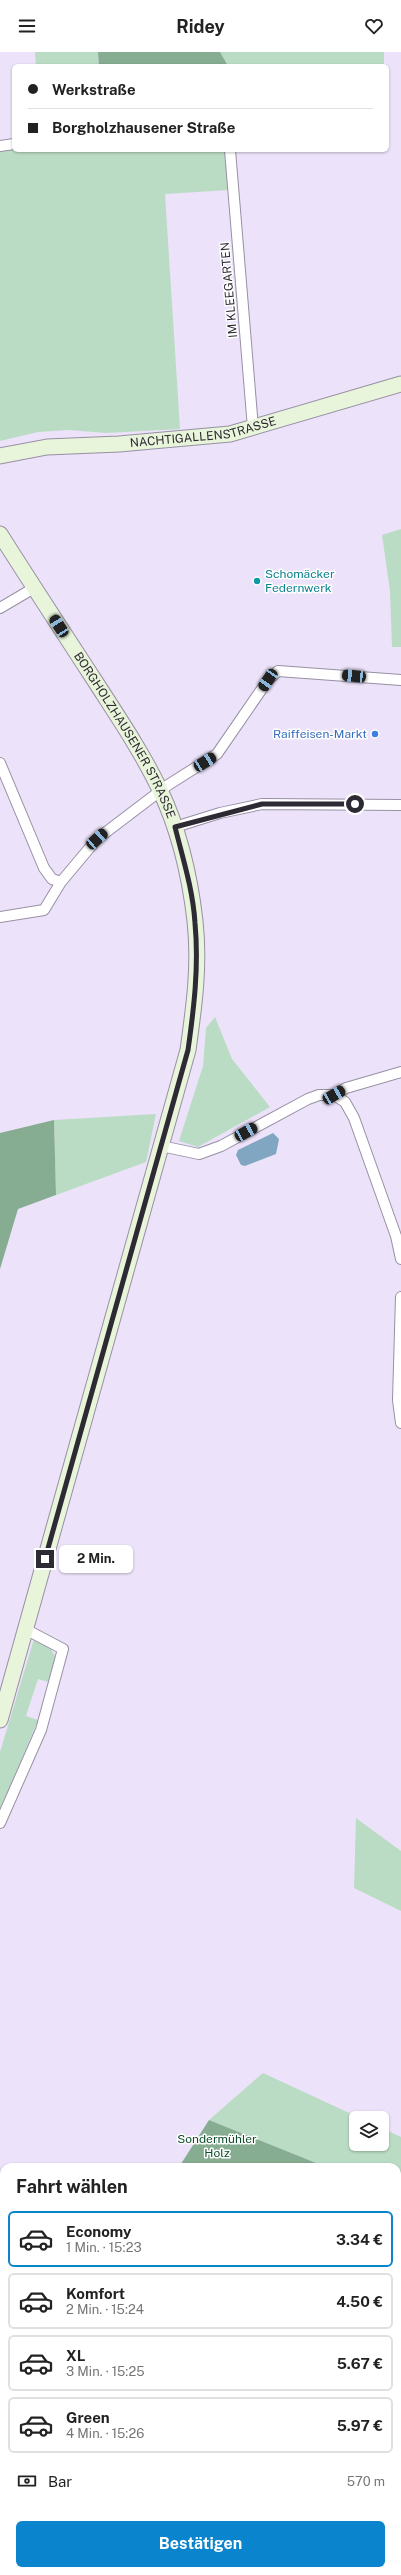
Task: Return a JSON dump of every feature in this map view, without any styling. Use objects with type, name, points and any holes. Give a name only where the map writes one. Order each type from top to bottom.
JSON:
[{"type":"main road","name":"NACHTIGALLENSTRASSE","points":[[0,456],[47,447],[230,434],[401,384]]},
{"type":"main road","name":"BORGHOLZHAUSENER STRASSE","points":[[0,534],[139,749],[161,790],[175,827],[186,871],[195,921],[197,981],[188,1050],[0,1720]]},
{"type":"street","points":[[0,146],[12,144]]},
{"type":"street","name":"IM KLEEGARTEN","points":[[230,152],[253,428]]},
{"type":"street","points":[[0,608],[34,588]]},
{"type":"street","points":[[0,917],[44,910],[61,882],[97,839],[161,790],[217,754],[268,680],[278,671],[401,680]]},
{"type":"street","points":[[0,763],[44,868],[52,879],[61,882]]},
{"type":"street","points":[[175,827],[262,804],[401,805]]},
{"type":"street","points":[[161,1146],[199,1154],[221,1146],[308,1098],[334,1095],[346,1088],[401,1072]]},
{"type":"street","points":[[334,1095],[345,1102],[354,1118],[396,1236],[401,1259]]},
{"type":"street","points":[[401,1298],[398,1400],[401,1423]]},
{"type":"street","points":[[0,1823],[41,1730],[63,1649],[25,1630]]},
{"type":"green space","points":[[35,52],[98,52],[99,64],[36,64]]},
{"type":"green space","points":[[98,52],[220,52],[227,64],[99,64]]},
{"type":"green space","points":[[220,52],[384,52],[384,64],[227,64]]},
{"type":"green space","points":[[12,148],[12,152],[225,152],[229,190],[165,194],[180,429],[106,433],[69,430],[38,432],[0,441],[0,150]]},
{"type":"green space","points":[[401,529],[401,647],[392,647],[390,591],[382,535]]},
{"type":"green space","points":[[215,1017],[232,1059],[270,1107],[198,1147],[179,1141],[203,1066],[206,1028]]},
{"type":"green space","points":[[156,1114],[146,1162],[56,1195],[54,1120]]},
{"type":"green space","points":[[54,1120],[56,1195],[18,1209],[0,1269],[0,1133]]},
{"type":"green space","points":[[34,1639],[48,1644],[56,1658],[49,1682],[38,1679],[26,1716],[38,1720],[0,1811],[0,1752]]},
{"type":"green space","points":[[356,1818],[401,1851],[401,1911],[354,1888]]},
{"type":"green space","points":[[263,2073],[349,2113],[349,2151],[389,2151],[389,2131],[401,2137],[401,2163],[316,2163],[209,2120]]},
{"type":"green space","name":"Sondermühler Holz","points":[[209,2120],[316,2163],[182,2163]]},
{"type":"water","points":[[273,1133],[279,1139],[276,1154],[245,1166],[241,1165],[236,1155],[238,1150]]},
{"type":"place","name":"Schomäcker Federnwerk","points":[[257,581]]},
{"type":"place","name":"Raiffeisen-Markt","points":[[375,734]]},
{"type":"route","points":[[45,1559],[188,1050],[197,981],[197,952],[191,893],[175,827],[220,813],[262,804],[355,804]]}]
